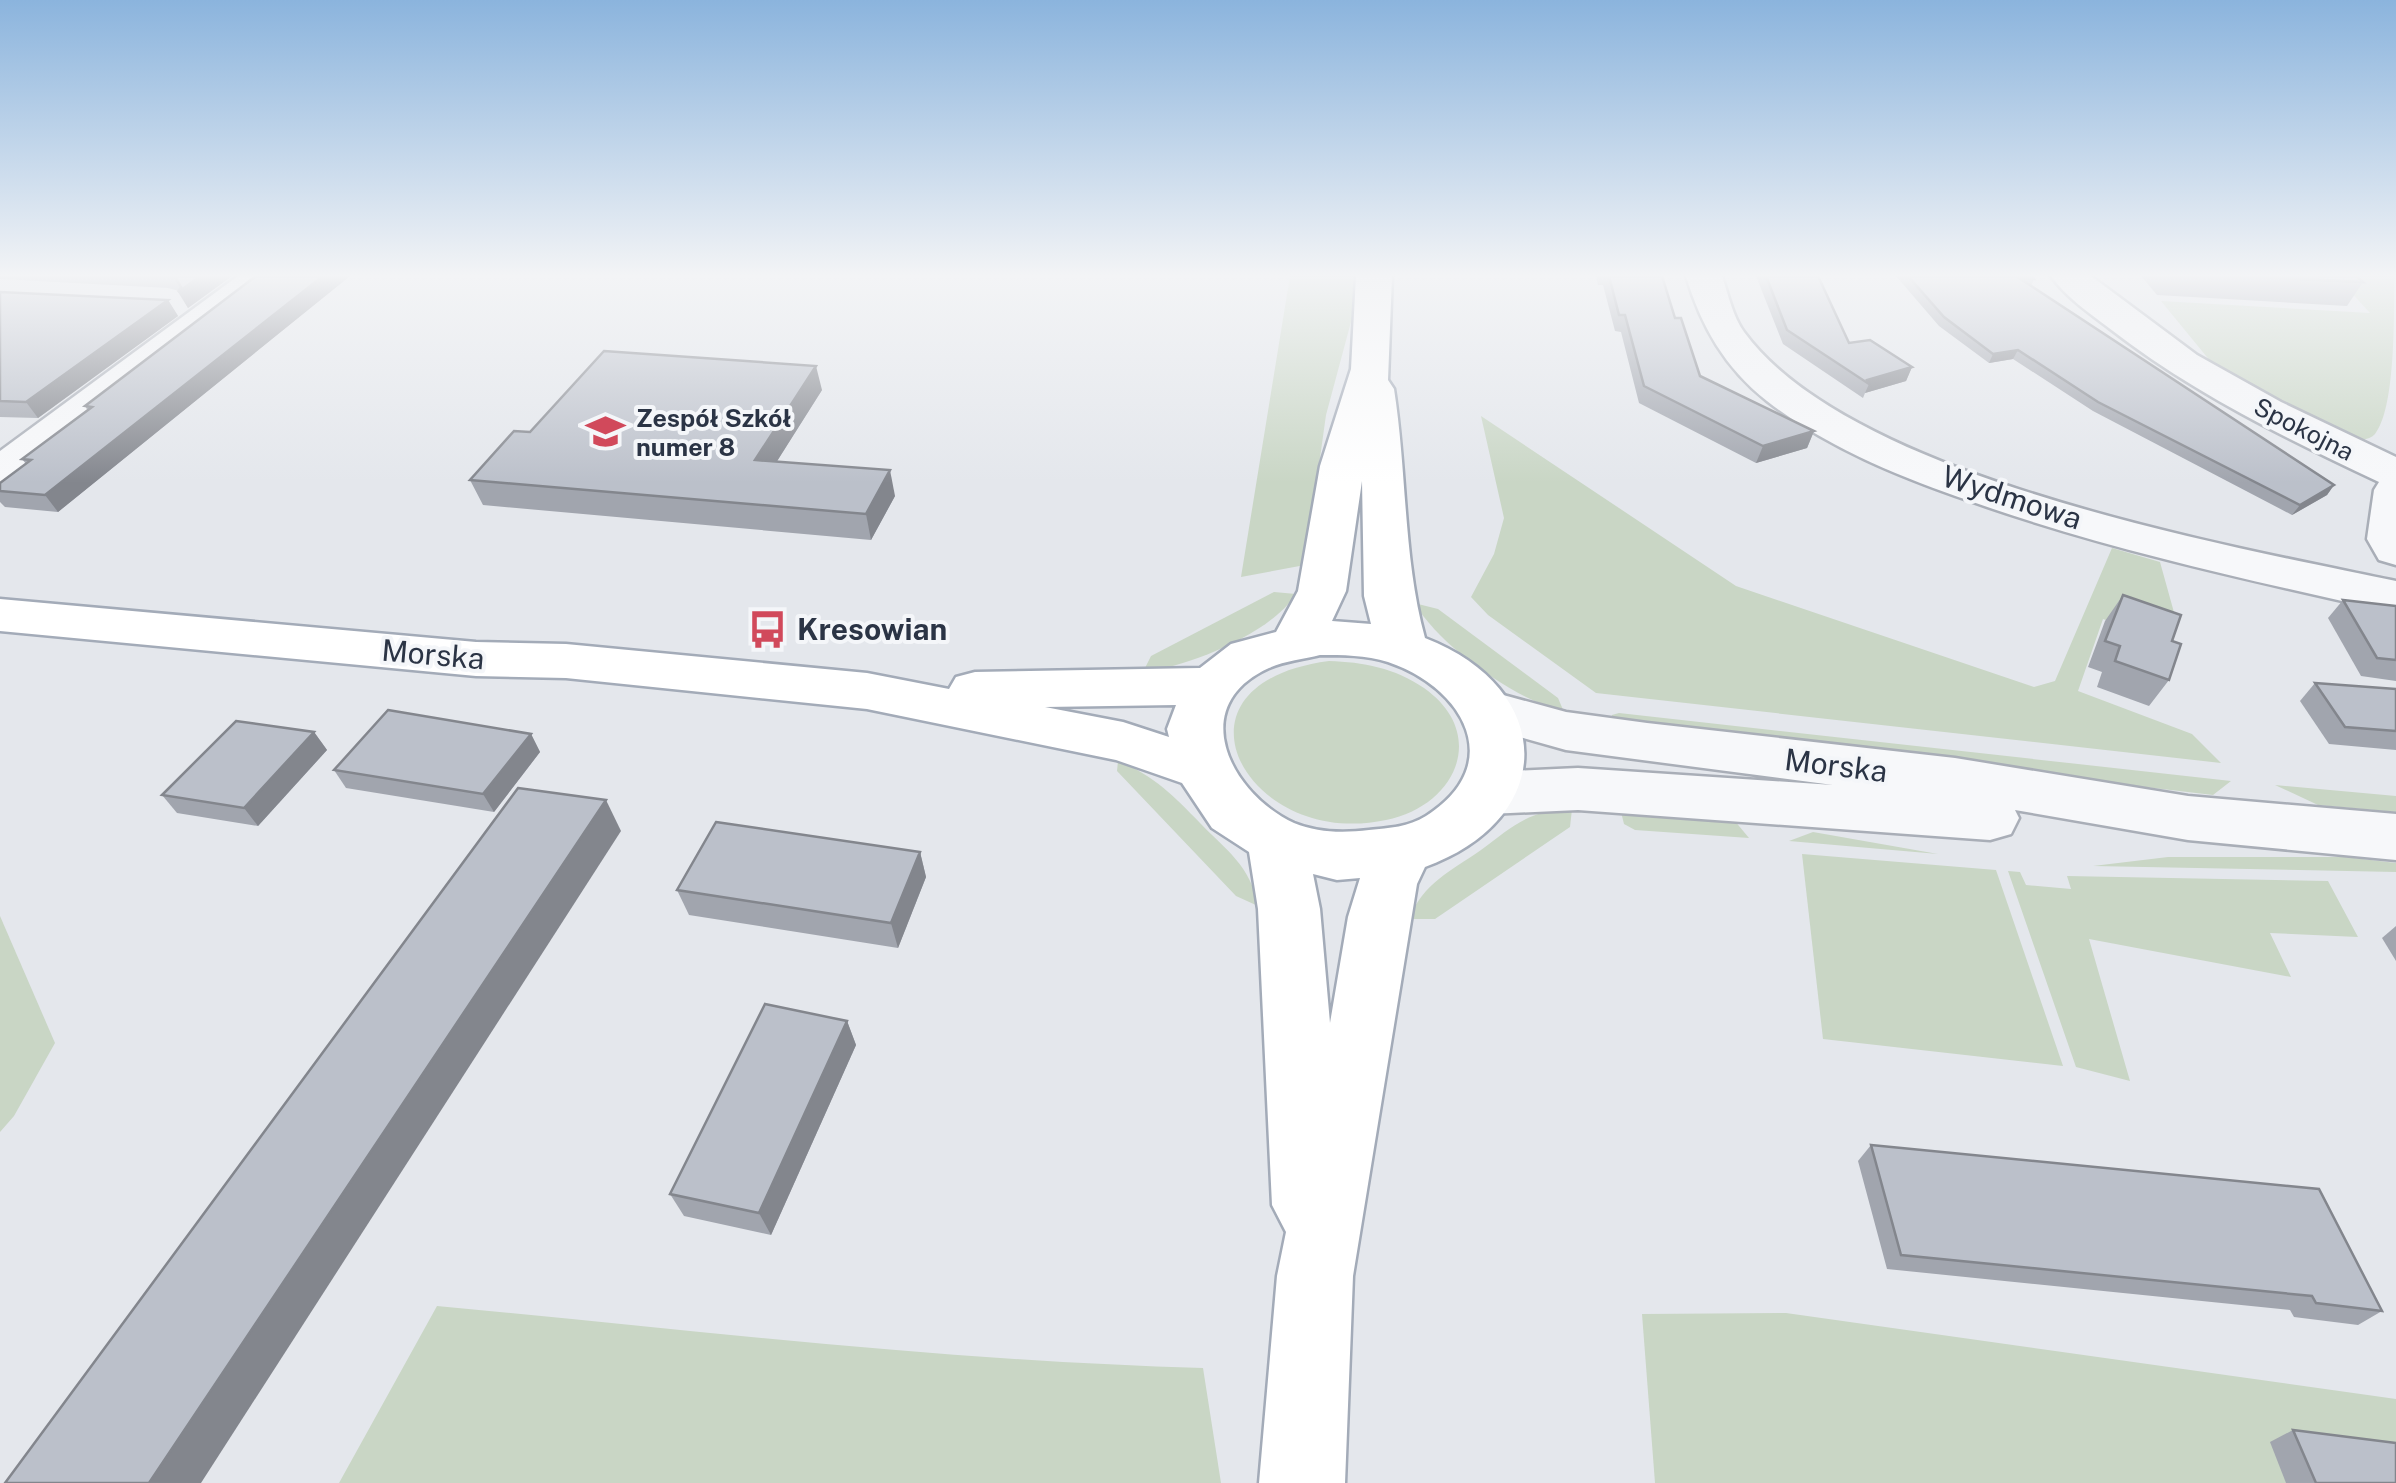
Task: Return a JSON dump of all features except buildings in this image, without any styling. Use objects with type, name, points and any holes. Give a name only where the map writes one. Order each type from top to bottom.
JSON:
[{"type":"main road","points":[[1372,345],[1371,368],[1384,459],[1389,596],[1402,648]]},
{"type":"main road","points":[[1297,640],[1322,590],[1342,466],[1371,368]]},
{"type":"main road","name":"Morska","points":[[0,614],[458,657],[566,661],[867,691],[1123,742],[1199,768]]},
{"type":"main road","points":[[1356,638],[1402,648],[1454,676],[1485,708],[1498,750],[1498,768],[1489,793],[1460,826],[1402,852],[1346,856],[1276,840],[1235,816],[1219,801],[1199,768],[1194,749],[1195,720],[1213,686],[1244,660],[1297,640],[1356,638]]},
{"type":"main road","name":"Morska","points":[[867,691],[1213,686]]},
{"type":"main road","points":[[1276,840],[1290,909],[1315,1276]]},
{"type":"main road","points":[[1302,1483],[1315,1276],[1372,976],[1379,917],[1387,884],[1402,852]]},
{"type":"street","points":[[0,472],[169,345]]},
{"type":"street","name":"Wydmowa","points":[[1736,345],[1783,393],[1888,454],[2023,503],[2115,530],[2396,597]]},
{"type":"street","name":"Spokojna","points":[[2156,345],[2289,424],[2396,473]]},
{"type":"street","points":[[2396,490],[2390,538],[2396,550]]},
{"type":"street","name":"Morska","points":[[1485,708],[1566,731],[1634,742],[1955,779],[2188,818],[2396,837]]},
{"type":"street","name":"Morska","points":[[1489,793],[1578,788],[1968,818],[2188,818]]},
{"type":"green space","points":[[1279,345],[1345,345],[1326,415],[1305,565],[1241,577]]},
{"type":"green space","points":[[2197,345],[2392,345],[2382,421],[2375,434],[2365,439],[2345,436],[2211,362]]},
{"type":"green space","points":[[1481,416],[1736,586],[2034,687],[2055,681],[2112,548],[2160,562],[2175,616],[2164,640],[2103,619],[2078,691],[2192,734],[2221,763],[1596,693],[1488,615],[1471,597],[1494,554],[1504,518]]},
{"type":"green space","points":[[1274,592],[1296,594],[1284,609],[1249,635],[1183,663],[1143,672],[1151,656]]},
{"type":"green space","points":[[1414,603],[1438,609],[1558,698],[1564,712],[1523,695],[1480,669],[1442,637]]},
{"type":"green space","points":[[1329,661],[1390,671],[1424,688],[1444,706],[1455,726],[1459,746],[1456,766],[1431,800],[1386,820],[1337,823],[1294,811],[1261,789],[1240,760],[1234,729],[1245,700],[1276,676]]},
{"type":"green space","points":[[1612,715],[2231,781],[2213,795],[1985,762],[1611,721]]},
{"type":"green space","points":[[1118,761],[1162,787],[1228,851],[1250,880],[1258,906],[1236,896],[1117,771]]},
{"type":"green space","points":[[2275,785],[2396,796],[2396,812],[2318,805]]},
{"type":"green space","points":[[1572,809],[1570,827],[1435,919],[1409,919],[1430,887],[1512,827],[1544,812]]},
{"type":"green space","points":[[1621,812],[1734,820],[1749,838],[1635,830],[1624,824]]},
{"type":"green space","points":[[1813,832],[1938,854],[1789,841]]},
{"type":"green space","points":[[1802,854],[1996,870],[2063,1066],[1823,1039]]},
{"type":"green space","points":[[2168,857],[2345,857],[2396,863],[2396,872],[2093,866]]},
{"type":"green space","points":[[2008,871],[2020,872],[2026,885],[2071,889],[2067,876],[2328,881],[2358,937],[2270,933],[2291,977],[2089,939],[2130,1081],[2076,1067]]},
{"type":"green space","points":[[0,916],[55,1043],[14,1116],[0,1132]]},
{"type":"green space","points":[[437,1306],[915,1352],[1203,1368],[1221,1483],[339,1483]]},
{"type":"green space","points":[[1786,1313],[2396,1399],[2396,1483],[1655,1483],[1642,1314]]},
{"type":"place","name":"Zespół Szkół numer 8","points":[[606,432]]},
{"type":"place","name":"Kresowian","points":[[767,629]]}]
